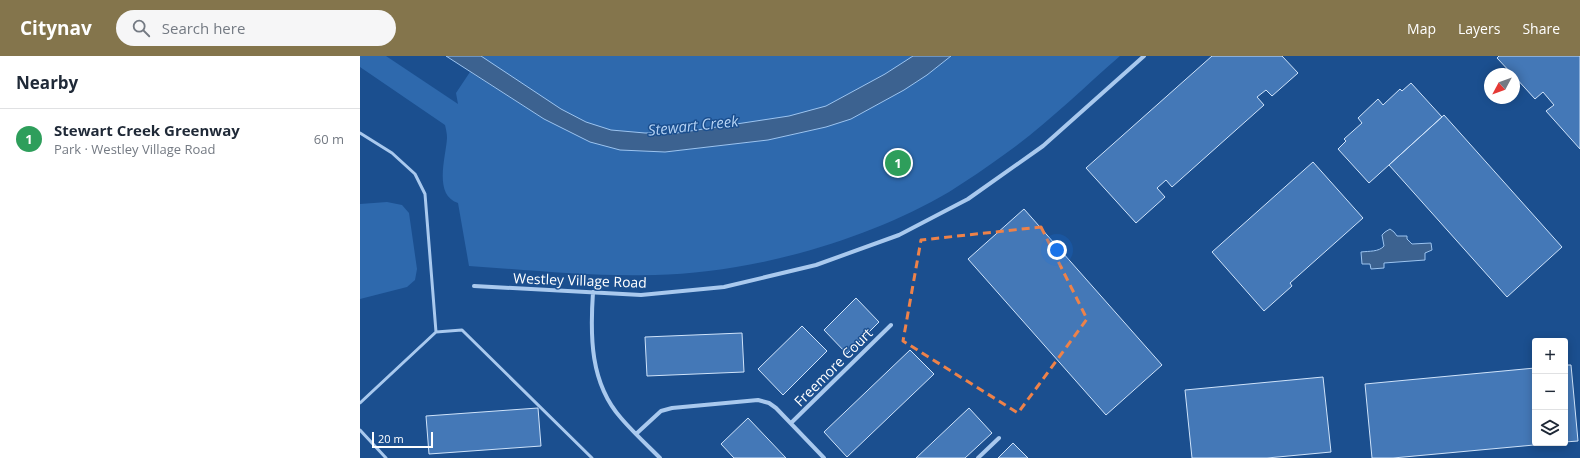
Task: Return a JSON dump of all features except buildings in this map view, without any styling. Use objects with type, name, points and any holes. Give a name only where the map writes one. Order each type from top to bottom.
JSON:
[{"type":"street","name":"Westley Village Road","points":[[474,286],[641,295],[724,287],[816,265],[899,235],[968,199],[1043,146],[1144,56]]},
{"type":"street","points":[[593,292],[591,322],[595,366],[610,402],[620,417],[660,458]]},
{"type":"street","name":"Freemore Court","points":[[791,423],[891,326]]},
{"type":"street","points":[[636,434],[661,411],[672,408],[758,400],[769,403],[776,408],[824,458]]},
{"type":"street","points":[[978,458],[999,438]]},
{"type":"lane","points":[[360,133],[392,153],[415,174],[426,194],[436,332]]},
{"type":"lane","points":[[360,403],[436,332],[462,330],[592,458]]},
{"type":"lane","points":[[360,430],[386,458]]},
{"type":"highlighted area","points":[[1041,227],[1087,319],[1018,413],[903,341],[921,240]]},
{"type":"shaded area","points":[[360,56],[386,56],[458,104],[456,93],[470,72],[544,119],[665,152],[768,140],[826,127],[688,143],[597,132],[463,56],[1120,56],[1049,119],[998,159],[949,192],[916,210],[882,225],[807,251],[768,261],[730,268],[692,273],[608,275],[469,266],[458,203],[450,199],[443,184],[443,165],[447,138],[445,125],[360,67]]},
{"type":"shaded area","points":[[446,56],[481,56],[561,109],[586,122],[611,130],[645,133],[677,133],[789,116],[826,106],[885,74],[913,56],[951,56],[927,75],[904,90],[851,119],[826,127],[768,140],[665,152],[620,150],[590,142],[544,119]]},
{"type":"shaded area","points":[[387,202],[402,205],[409,213],[417,269],[415,280],[407,287],[360,299],[360,204]]},
{"type":"shaded area","points":[[1390,229],[1397,236],[1407,236],[1407,239],[1412,244],[1431,243],[1432,250],[1425,253],[1425,260],[1384,263],[1384,268],[1371,269],[1370,264],[1362,264],[1361,252],[1374,251],[1382,248],[1384,246],[1382,235]]},
{"type":"place","name":"Stewart Creek Greenway","points":[[898,163]]},
{"type":"water label","name":"Stewart Creek","points":[[693,125]]}]
